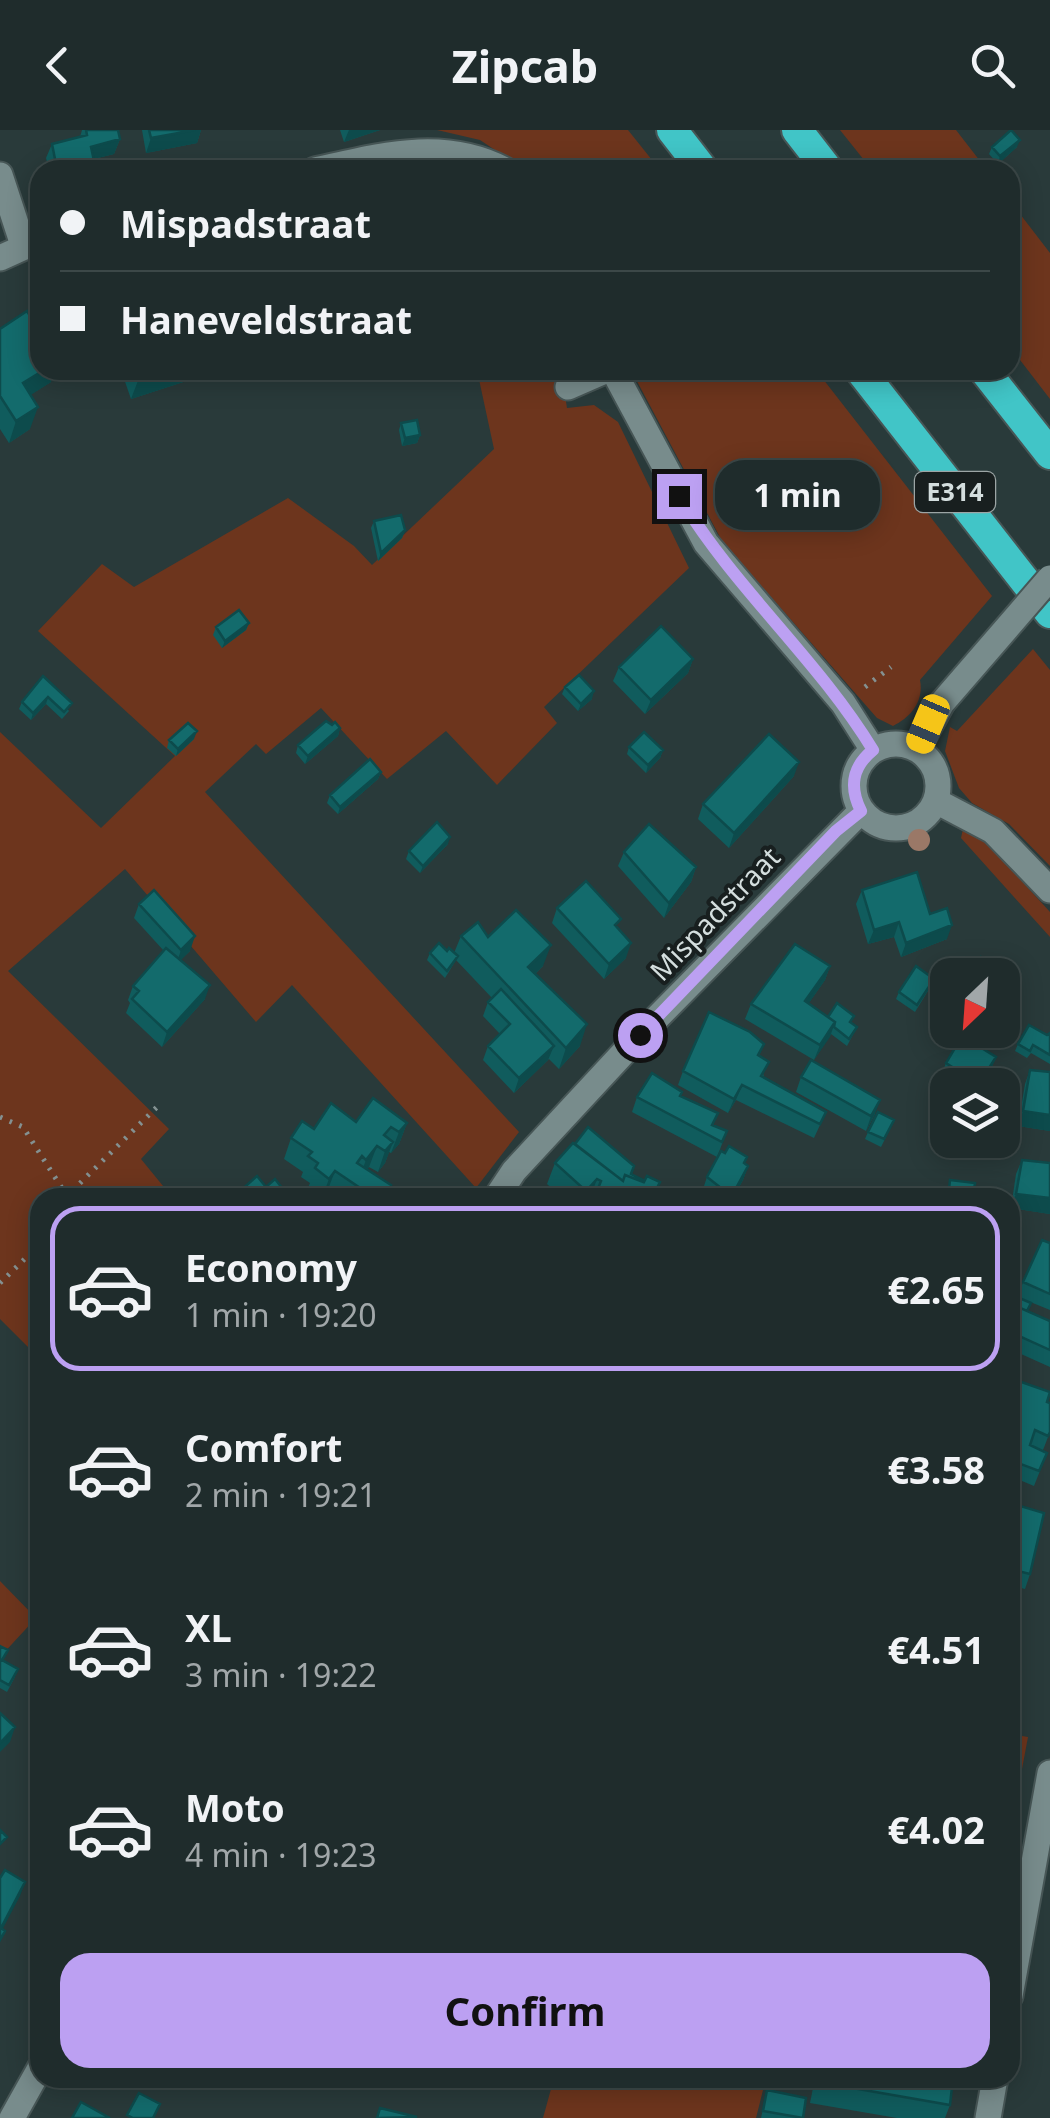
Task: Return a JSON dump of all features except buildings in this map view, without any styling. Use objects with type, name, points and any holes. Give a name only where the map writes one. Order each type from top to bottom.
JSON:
[{"type":"highway","points":[[672,130],[695,160]]},
{"type":"highway","points":[[797,130],[820,160]]},
{"type":"highway","name":"E314","points":[[868,380],[1050,614]]},
{"type":"highway","points":[[992,380],[1050,454]]},
{"type":"street","points":[[359,160],[390,153],[448,150],[476,160]]},
{"type":"street","points":[[0,175],[21,247]]},
{"type":"street","points":[[568,387],[585,380]]},
{"type":"street","points":[[616,380],[706,543],[843,703],[873,750]]},
{"type":"street","points":[[917,749],[942,703],[1050,578]]},
{"type":"street","points":[[895,743],[917,749],[936,772],[936,802],[920,822],[894,828],[870,820],[855,798],[856,770],[873,750],[895,743]]},
{"type":"street","points":[[936,802],[992,831],[1050,890]]},
{"type":"street","name":"Mispadstraat","points":[[503,1188],[640,1035],[836,831],[861,811]]},
{"type":"street","points":[[1020,1940],[1050,1773]]},
{"type":"street","points":[[12,2118],[30,2086]]},
{"type":"street","points":[[988,2118],[993,2088]]},
{"type":"path","points":[[855,695],[892,666]]},
{"type":"path","points":[[72,1188],[162,1103]]},
{"type":"path","points":[[0,1117],[23,1127],[61,1188]]},
{"type":"path","points":[[0,1283],[30,1254]]},
{"type":"shaded area","points":[[437,130],[628,130],[652,160],[510,160],[480,140]]},
{"type":"shaded area","points":[[840,130],[956,130],[979,160],[864,160]]},
{"type":"shaded area","points":[[1020,214],[1050,253],[1050,399],[1020,360]]},
{"type":"shaded area","points":[[479,380],[563,380],[567,408],[594,405],[618,422],[689,568],[544,707],[557,723],[497,785],[446,731],[387,779],[321,708],[266,754],[256,744],[205,792],[519,1132],[476,1188],[292,985],[256,1022],[125,869],[8,971],[169,1129],[141,1159],[165,1188],[30,1188],[30,1349],[0,1319],[0,732],[101,828],[175,756],[38,631],[102,564],[134,587],[288,498],[354,546],[372,565],[494,449]]},
{"type":"shaded area","points":[[636,380],[824,380],[992,596],[920,680],[915,707],[893,726],[877,718],[722,541]]},
{"type":"shaded area","points":[[1033,649],[1050,670],[1050,866],[1009,824],[972,803],[959,788],[945,751],[950,727],[957,731]]},
{"type":"shaded area","points":[[963,829],[989,845],[1050,912],[1050,937],[961,838]]},
{"type":"shaded area","points":[[0,1581],[30,1612],[30,1624],[0,1657]]},
{"type":"shaded area","points":[[1020,1736],[1028,1737],[1020,1780]]},
{"type":"shaded area","points":[[551,2088],[764,2088],[756,2118],[543,2118]]},
{"type":"route","points":[[640,1035],[836,831],[861,811],[853,784],[863,758],[873,750],[848,709],[706,543],[679,496]]}]
